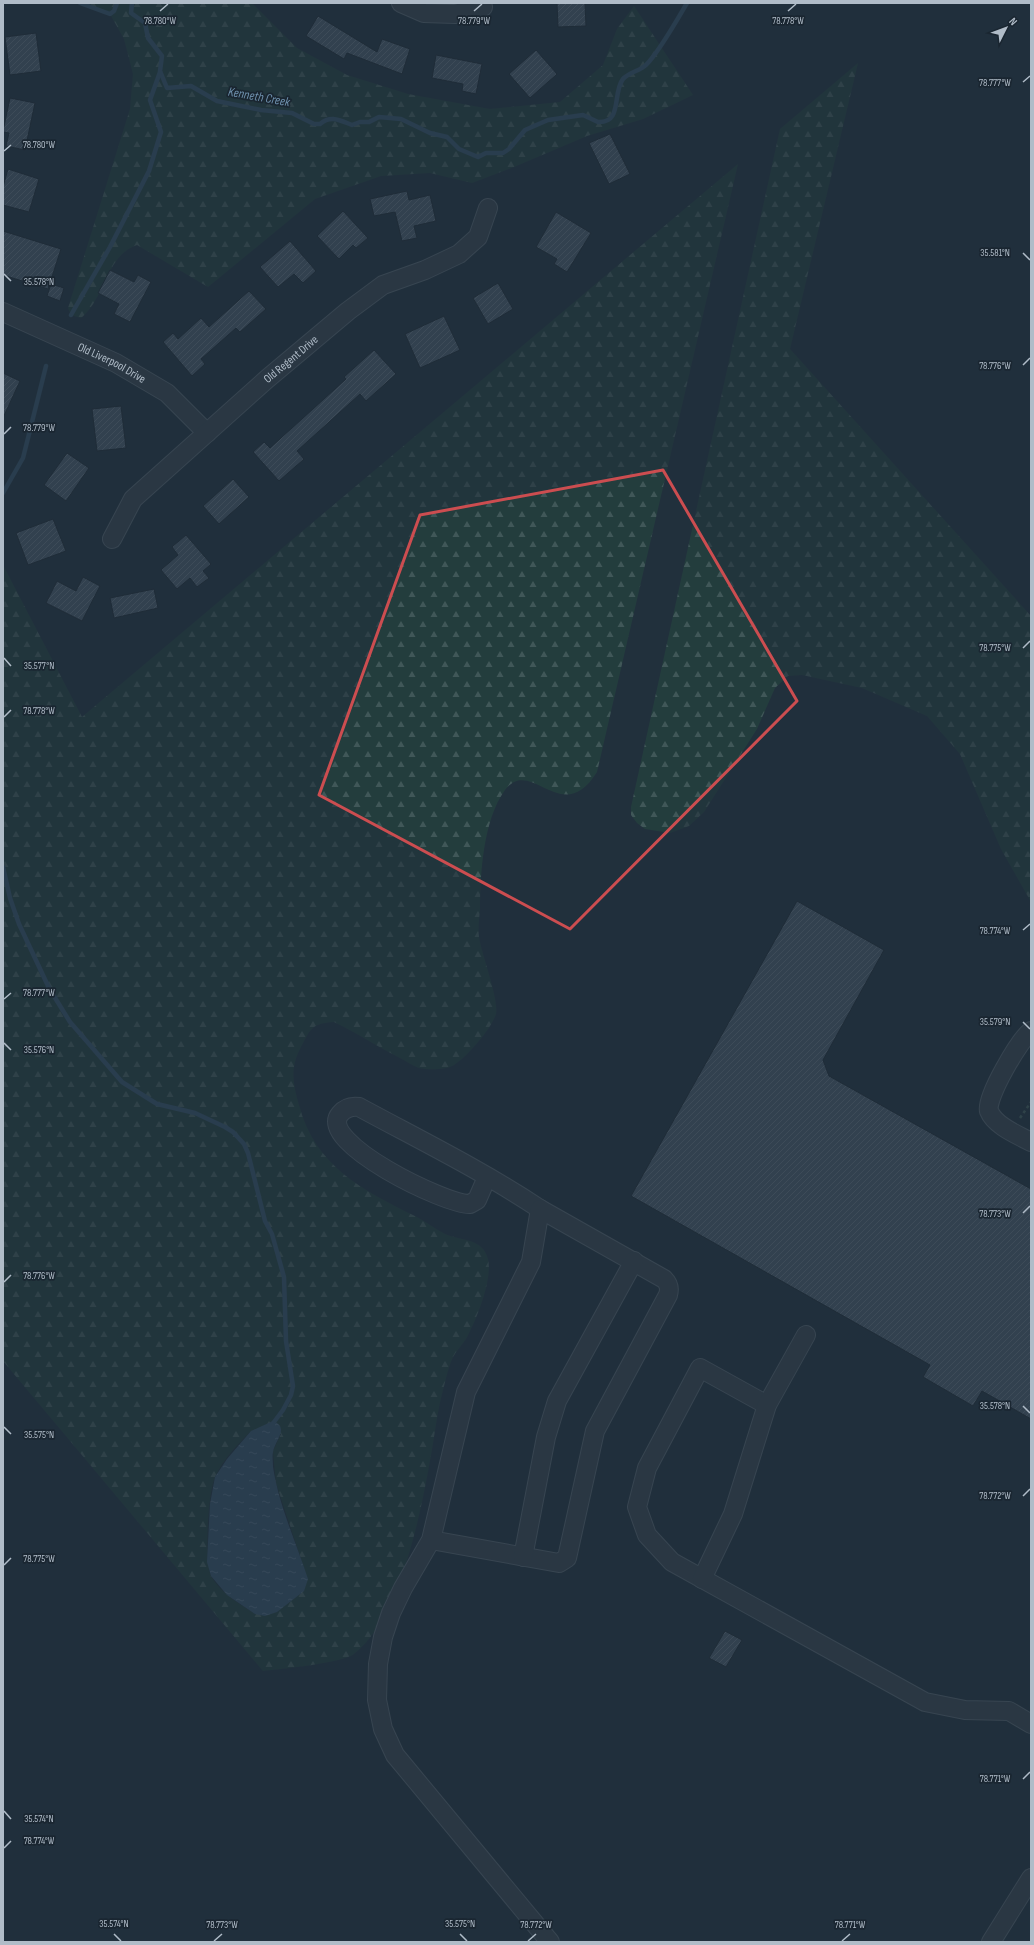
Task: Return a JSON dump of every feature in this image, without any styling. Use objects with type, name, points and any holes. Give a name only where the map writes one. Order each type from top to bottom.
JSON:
[{"type":"street","points":[[401,3],[424,13],[455,14],[483,7]]},
{"type":"street","name":"Old Regent Drive","points":[[112,539],[133,499],[272,374],[348,311],[383,285],[425,270],[459,254],[478,237],[488,208]]},
{"type":"street","name":"Old Liverpool Drive","points":[[3,312],[116,363],[167,393],[207,433]]},
{"type":"street","points":[[1031,1031],[1021,1040],[992,1095],[988,1106],[990,1113],[994,1118],[1005,1127],[1031,1142]]},
{"type":"street","points":[[432,1540],[559,1563],[567,1558],[595,1431],[670,1290],[664,1279],[634,1261],[540,1209],[487,1177],[359,1107],[352,1106],[346,1109],[337,1119],[336,1126],[340,1132],[371,1159],[412,1184],[441,1196],[470,1204],[477,1200],[487,1177]]},
{"type":"street","points":[[540,1209],[531,1262],[481,1358],[466,1392],[432,1540],[400,1594],[391,1613],[383,1637],[378,1664],[377,1700],[383,1729],[395,1755],[418,1785],[550,1942]]},
{"type":"street","points":[[523,1557],[544,1444],[560,1392],[634,1261]]},
{"type":"street","points":[[702,1579],[733,1514],[767,1405],[806,1335]]},
{"type":"street","points":[[767,1405],[700,1368],[647,1468],[637,1507],[647,1535],[672,1562],[925,1702],[965,1710],[1009,1711],[1031,1724]]},
{"type":"street","points":[[991,1942],[1031,1878]]},
{"type":"path","points":[[1016,1123],[1031,1102]]},
{"type":"highlighted area","points":[[663,470],[797,701],[570,929],[319,795],[420,515]]},
{"type":"green space","points":[[80,3],[252,3],[297,48],[347,75],[408,94],[490,109],[560,102],[603,65],[617,29],[634,6],[693,95],[643,119],[587,136],[472,183],[430,173],[381,176],[315,199],[208,287],[137,245],[127,250],[112,267],[96,300],[81,318],[71,315],[68,308],[130,109],[133,74],[124,39],[110,14]]},
{"type":"green space","points":[[858,63],[790,349],[1031,616],[1031,902],[1001,849],[960,754],[927,716],[862,688],[802,675],[788,676],[775,688],[757,729],[704,812],[689,826],[670,833],[645,829],[637,823],[631,815],[631,807],[780,129]]},
{"type":"green space","points":[[738,164],[597,772],[584,788],[572,794],[559,794],[525,780],[515,782],[505,790],[498,802],[487,832],[482,865],[479,937],[495,998],[496,1014],[494,1020],[472,1049],[454,1065],[447,1068],[419,1068],[334,1022],[320,1024],[309,1032],[300,1049],[295,1063],[295,1090],[306,1126],[316,1144],[329,1160],[343,1174],[359,1186],[419,1218],[445,1234],[471,1241],[481,1247],[488,1259],[489,1267],[486,1288],[479,1311],[466,1339],[453,1357],[448,1369],[439,1406],[431,1455],[415,1533],[396,1590],[384,1615],[370,1637],[354,1654],[337,1660],[263,1671],[3,1361],[3,565],[82,717]],"holes":[[[251,1431],[281,1434],[273,1451],[276,1483],[304,1568],[286,1604],[277,1612],[255,1614],[225,1593],[211,1576],[207,1542],[210,1497],[218,1470],[226,1458]]]},
{"type":"water","points":[[273,1421],[278,1424],[281,1431],[273,1454],[273,1467],[279,1496],[308,1579],[304,1591],[277,1612],[265,1616],[255,1614],[227,1595],[211,1576],[207,1562],[210,1504],[215,1477],[227,1459],[251,1431]]},
{"type":"building","points":[[557,3],[585,3],[586,26],[558,27]]},
{"type":"building","points":[[318,16],[377,52],[382,39],[410,49],[402,74],[347,53],[344,59],[306,36]]},
{"type":"building","points":[[36,33],[41,71],[10,75],[5,37]]},
{"type":"building","points":[[536,50],[557,74],[530,98],[509,74]]},
{"type":"building","points":[[436,55],[482,64],[476,94],[462,91],[463,84],[432,78]]},
{"type":"building","points":[[10,98],[35,103],[25,150],[6,146],[9,133],[3,131]]},
{"type":"building","points":[[610,134],[630,174],[609,184],[589,143]]},
{"type":"building","points":[[8,169],[39,179],[29,212],[3,205],[3,187]]},
{"type":"building","points":[[407,191],[409,200],[430,195],[436,221],[414,226],[417,238],[402,241],[395,212],[374,216],[370,199]]},
{"type":"building","points":[[343,211],[368,238],[356,248],[353,245],[339,259],[317,236]]},
{"type":"building","points":[[556,212],[591,233],[567,272],[554,264],[557,259],[536,247]]},
{"type":"building","points":[[3,231],[61,249],[48,289],[3,275]]},
{"type":"building","points":[[290,241],[316,271],[303,283],[294,274],[278,287],[260,267]]},
{"type":"building","points":[[110,270],[134,282],[138,275],[151,282],[130,322],[114,314],[119,304],[98,293]]},
{"type":"building","points":[[498,283],[513,309],[488,324],[473,298]]},
{"type":"building","points":[[51,284],[64,288],[60,301],[47,296]]},
{"type":"building","points":[[249,291],[266,309],[240,332],[236,328],[201,359],[205,364],[192,376],[163,342],[173,333],[178,339],[201,318],[209,327]]},
{"type":"building","points":[[444,316],[460,350],[420,368],[405,334]]},
{"type":"building","points":[[374,350],[396,374],[366,401],[360,394],[297,451],[304,459],[279,481],[253,452],[264,442],[270,448],[346,379],[344,377]]},
{"type":"building","points":[[3,373],[20,381],[3,418]]},
{"type":"building","points":[[121,406],[126,448],[97,451],[92,409]]},
{"type":"building","points":[[67,453],[89,468],[66,501],[44,485]]},
{"type":"building","points":[[233,479],[249,497],[219,524],[203,506]]},
{"type":"building","points":[[53,519],[66,551],[28,565],[16,533]]},
{"type":"building","points":[[186,535],[211,564],[203,571],[209,578],[197,587],[190,578],[177,589],[161,570],[178,555],[172,547]]},
{"type":"building","points":[[83,577],[100,586],[82,621],[46,603],[57,581],[76,591]]},
{"type":"building","points":[[154,589],[158,608],[114,618],[110,598]]},
{"type":"building","points":[[797,901],[884,950],[823,1060],[829,1076],[1031,1189],[1031,1419],[982,1391],[973,1406],[923,1377],[930,1365],[631,1196]]},
{"type":"building","points":[[725,1631],[742,1640],[726,1667],[709,1658]]},
{"type":"waterway","name":"Kenneth Creek","points":[[80,3],[110,14],[114,11],[117,3]]},
{"type":"waterway","name":"Kenneth Creek","points":[[132,3],[131,13],[145,23],[148,38],[162,56],[160,71],[167,88],[191,86],[217,101],[261,110],[292,113],[314,124],[320,124],[324,121],[332,119],[352,125],[360,122],[369,122],[379,117],[401,119],[430,133],[447,137],[459,149],[478,157],[486,153],[503,153],[509,149],[525,130],[548,120],[583,115],[598,122],[606,121],[611,118],[614,113],[618,92],[623,79],[646,65],[668,36],[687,3]]},
{"type":"waterway","points":[[71,315],[110,247],[149,171],[161,132],[150,100],[160,72]]},
{"type":"waterway","points":[[3,493],[23,458],[46,366]]},
{"type":"waterway","points":[[3,867],[10,898],[19,924],[49,988],[70,1022],[122,1082],[157,1104],[195,1113],[225,1127],[233,1132],[244,1144],[248,1153],[265,1221],[272,1234],[284,1277],[286,1341],[293,1386],[291,1395],[283,1410],[271,1426]]}]
